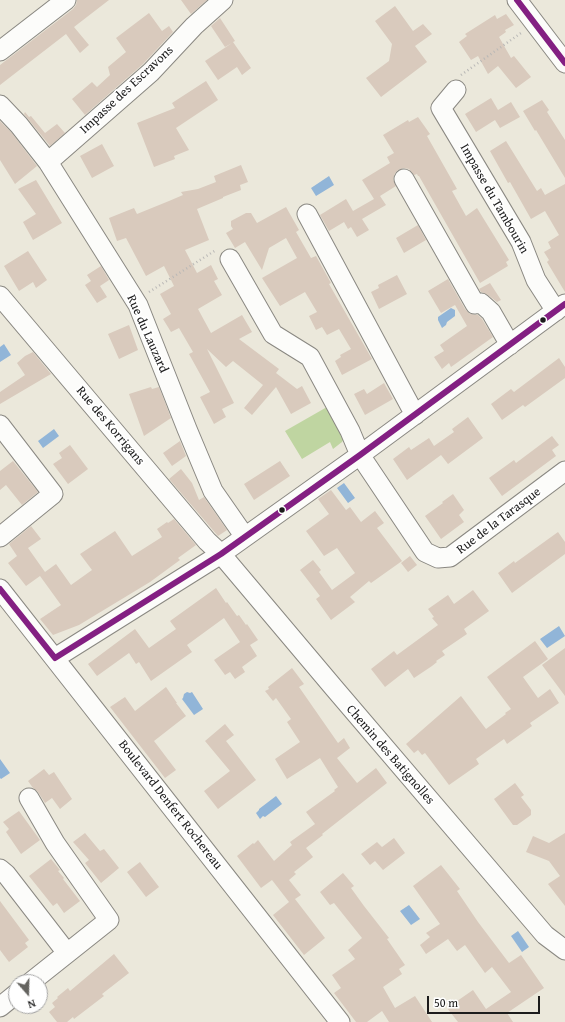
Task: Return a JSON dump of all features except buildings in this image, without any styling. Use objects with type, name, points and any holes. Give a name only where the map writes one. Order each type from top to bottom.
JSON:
[{"type":"street","points":[[0,51],[66,0]]},
{"type":"street","name":"Impasse des Escravons","points":[[48,162],[151,72],[194,26],[222,0]]},
{"type":"street","points":[[517,0],[565,63]]},
{"type":"street","name":"Impasse du Tambourin","points":[[456,90],[441,108],[521,242],[536,280],[560,307]]},
{"type":"street","name":"Rue du Lauzard","points":[[0,105],[20,125],[48,162],[135,301],[213,491],[245,537]]},
{"type":"street","points":[[404,179],[475,304],[481,303],[491,312],[510,345]]},
{"type":"street","points":[[307,214],[415,415]]},
{"type":"street","name":"Rue de la Tarasque","points":[[230,259],[273,334],[310,357],[350,431],[360,455],[425,552],[438,558],[450,557],[565,471]]},
{"type":"street","name":"Rue des Korrigans","points":[[0,296],[207,541],[221,554]]},
{"type":"street","points":[[55,658],[221,554],[415,415],[560,307]]},
{"type":"street","points":[[0,425],[53,494],[0,537]]},
{"type":"street","name":"Chemin des Batignolles","points":[[221,554],[545,935],[565,950]]},
{"type":"street","name":"Boulevard Denfert Rochereau","points":[[0,589],[340,1022]]},
{"type":"street","points":[[29,798],[55,843],[108,920],[41,974]]},
{"type":"street","points":[[0,869],[6,874],[67,954]]},
{"type":"street","points":[[0,1007],[8,1000]]},
{"type":"path","points":[[456,90],[460,86],[456,78],[535,24]]},
{"type":"path","points":[[135,301],[216,250],[224,261],[230,259]]},
{"type":"green space","points":[[327,407],[344,439],[333,449],[330,442],[302,459],[285,431]]},
{"type":"water","points":[[329,176],[334,185],[316,196],[311,188]]},
{"type":"water","points":[[451,308],[455,310],[455,316],[442,328],[438,317]]},
{"type":"water","points":[[4,344],[11,355],[0,362],[0,347]]},
{"type":"water","points":[[54,429],[59,436],[43,448],[38,441]]},
{"type":"water","points":[[344,483],[355,498],[348,503],[337,488]]},
{"type":"water","points":[[559,626],[565,636],[547,648],[540,639]]},
{"type":"water","points":[[187,692],[192,692],[203,709],[194,715],[182,699],[184,694]]},
{"type":"water","points":[[0,759],[10,773],[1,779],[0,778]]},
{"type":"water","points":[[276,796],[282,804],[260,819],[256,813]]},
{"type":"water","points":[[409,905],[420,919],[411,925],[400,911]]},
{"type":"water","points":[[518,931],[529,947],[522,952],[511,936]]},
{"type":"transit line","points":[[517,0],[565,63]]},
{"type":"transit line","points":[[55,658],[221,554],[360,455],[565,304]]},
{"type":"transit line","points":[[0,589],[55,658]]}]
